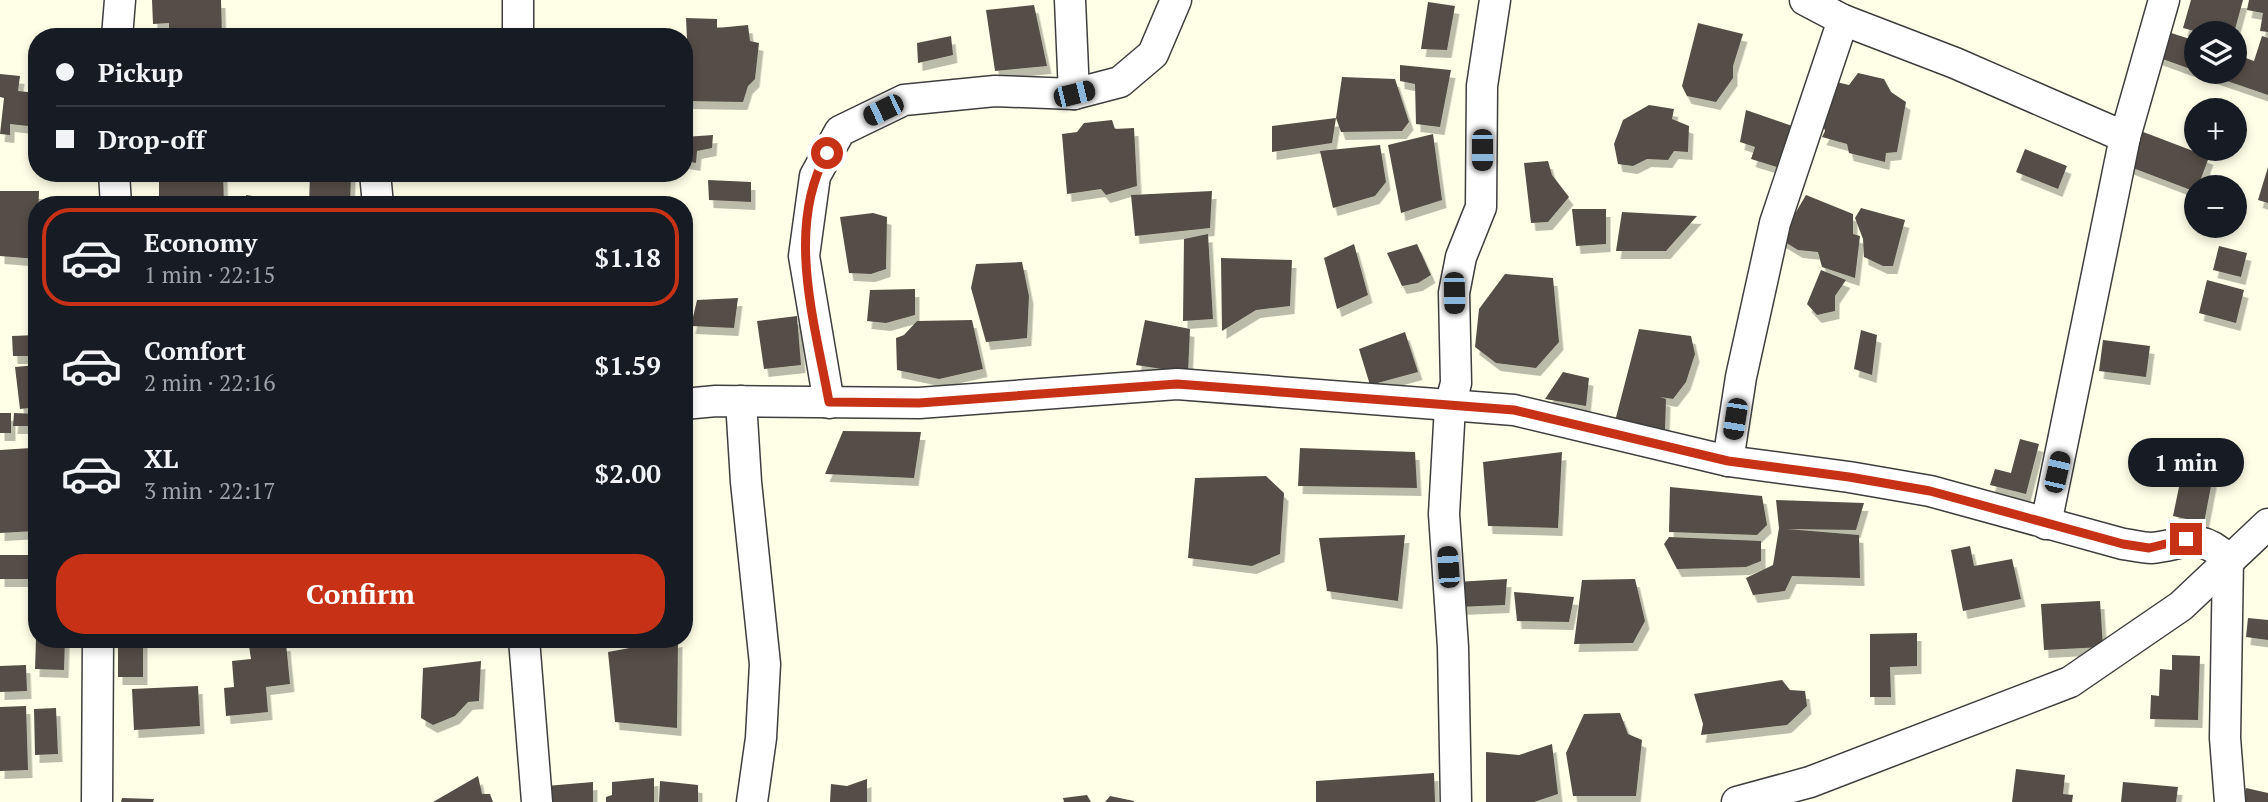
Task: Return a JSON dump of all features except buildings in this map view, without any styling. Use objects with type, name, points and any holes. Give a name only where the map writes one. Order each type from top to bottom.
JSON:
[{"type":"street","points":[[118,28],[120,0]]},
{"type":"street","points":[[518,0],[518,28]]},
{"type":"street","points":[[1070,0],[1074,94]]},
{"type":"street","points":[[829,402],[804,256],[815,176],[840,131],[904,100],[995,91],[1074,94],[1120,82],[1153,54],[1176,0]]},
{"type":"street","points":[[1456,802],[1453,647],[1444,514],[1450,407],[1456,383],[1454,293],[1461,257],[1482,208],[1482,86],[1495,0]]},
{"type":"street","points":[[1805,0],[1843,20],[1955,63],[2125,136]]},
{"type":"street","points":[[2046,524],[2125,136],[2164,0]]},
{"type":"street","points":[[1728,461],[1741,377],[1774,223],[1843,20]]},
{"type":"street","points":[[693,404],[741,401],[919,403],[1177,384],[1514,410],[1728,461],[1930,491],[2046,524],[2149,548],[2186,539],[2206,544],[2228,559]]},
{"type":"street","points":[[741,401],[746,482],[765,664],[761,738],[752,802]]},
{"type":"street","points":[[1737,802],[1810,782],[2070,682],[2181,606],[2268,524]]},
{"type":"street","points":[[2228,559],[2225,738],[2230,802]]},
{"type":"street","points":[[97,802],[98,648]]},
{"type":"street","points":[[525,648],[537,802]]},
{"type":"route","points":[[827,153],[815,176],[804,256],[829,402],[919,403],[1177,384],[1514,410],[1728,461],[1930,491],[2123,544],[2149,548],[2186,539]]}]
